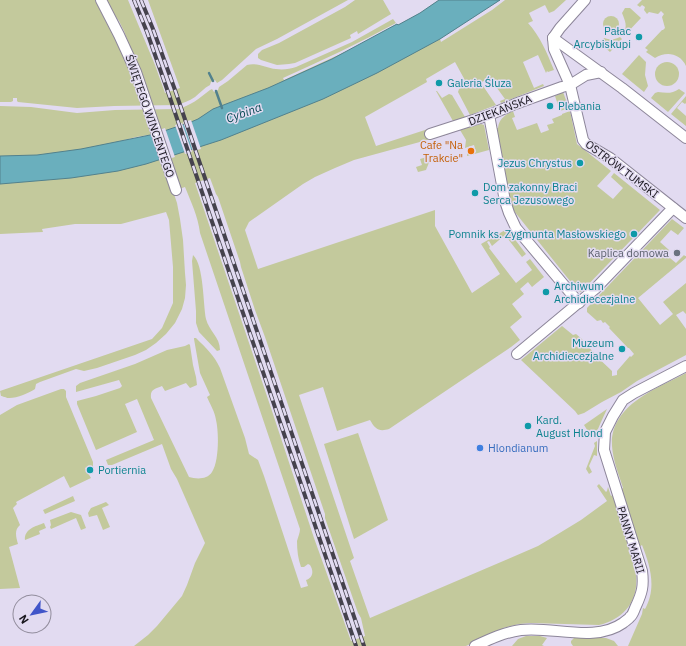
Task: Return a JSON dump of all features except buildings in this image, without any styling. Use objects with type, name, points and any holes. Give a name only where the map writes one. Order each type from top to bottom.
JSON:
[{"type":"street","name":"ŚWIĘTEGO WINCENTEGO","points":[[101,0],[133,64],[176,190]]},
{"type":"street","points":[[585,0],[553,38],[601,72],[686,138]]},
{"type":"street","name":"OSTRÓW TUMSKI","points":[[553,38],[554,49],[570,85],[583,140],[586,144],[610,158],[686,218]]},
{"type":"street","points":[[570,85],[586,75],[601,72]]},
{"type":"street","name":"DZIEKAŃSKA","points":[[430,134],[489,115],[562,86],[570,85]]},
{"type":"street","points":[[489,115],[505,201],[512,221],[516,228],[579,303]]},
{"type":"street","points":[[517,354],[595,289],[673,208]]},
{"type":"street","name":"PANNY MARII","points":[[475,646],[505,633],[520,630],[535,629],[593,633],[604,631],[618,626],[631,617],[642,594],[642,571],[604,450],[605,432],[623,400],[686,366]]},
{"type":"green space","points":[[0,0],[95,0],[125,59],[143,82],[124,31],[105,0],[128,0],[165,93],[180,88],[148,0],[348,0],[256,49],[222,80],[217,83],[215,80],[211,82],[210,85],[195,97],[186,102],[177,105],[77,108],[18,102],[17,98],[13,98],[13,101],[11,102],[0,102]]},
{"type":"green space","points":[[355,0],[383,0],[391,14],[358,34],[357,31],[350,35],[351,38],[295,63],[277,65],[258,58],[258,54],[262,50],[279,43]]},
{"type":"green space","points":[[439,0],[479,0],[331,78],[155,134],[136,137],[0,173],[0,106],[31,107],[77,113],[115,110],[178,109],[191,104],[212,89],[214,92],[218,90],[219,87],[247,65],[251,64],[279,69],[294,68],[352,42],[393,19],[396,23],[340,52],[283,78],[284,80],[349,50],[397,24],[398,25],[420,13]]},
{"type":"green space","points":[[500,0],[440,39],[441,42],[492,10],[505,0],[566,0],[554,11],[549,13],[545,5],[529,13],[533,21],[528,23],[540,39],[554,70],[547,71],[546,73],[538,55],[523,62],[534,88],[543,84],[544,86],[501,103],[500,101],[505,99],[489,77],[481,83],[496,105],[470,115],[458,92],[459,89],[467,84],[455,62],[426,79],[427,82],[365,117],[376,146],[428,129],[431,137],[449,132],[449,134],[354,160],[315,177],[249,222],[245,230],[258,269],[435,210],[435,226],[472,293],[500,274],[481,244],[507,229],[526,254],[522,257],[505,235],[492,246],[489,241],[487,242],[490,247],[489,248],[516,283],[532,270],[526,262],[530,259],[544,277],[532,287],[528,282],[520,289],[524,294],[512,304],[522,317],[510,327],[520,340],[389,429],[380,430],[374,426],[370,420],[337,431],[323,387],[299,395],[354,558],[350,561],[370,618],[538,546],[581,520],[607,501],[597,486],[599,484],[606,492],[608,487],[611,496],[623,488],[612,446],[613,432],[618,420],[637,400],[649,392],[686,373],[686,646],[628,646],[642,614],[643,608],[645,609],[651,593],[650,569],[642,545],[630,553],[636,574],[635,593],[632,600],[628,607],[616,618],[599,625],[519,624],[503,628],[503,630],[466,646],[134,646],[157,626],[182,596],[195,563],[205,543],[177,479],[171,469],[162,444],[112,465],[108,465],[106,460],[154,440],[137,399],[125,404],[137,432],[96,450],[77,401],[120,388],[122,386],[119,380],[76,392],[76,386],[80,383],[135,364],[167,350],[189,344],[197,385],[190,388],[186,383],[165,391],[162,386],[152,391],[151,398],[189,477],[204,478],[210,475],[216,461],[218,432],[215,414],[207,397],[210,395],[200,373],[194,339],[196,338],[218,363],[245,438],[249,454],[258,460],[264,476],[301,588],[308,586],[306,580],[310,578],[312,570],[308,564],[301,567],[300,564],[297,541],[300,529],[200,233],[196,215],[185,187],[173,191],[177,203],[183,240],[186,285],[185,298],[182,309],[175,323],[166,334],[146,350],[135,355],[97,368],[84,371],[76,369],[40,382],[36,384],[35,389],[18,397],[8,398],[1,396],[0,391],[152,339],[162,328],[173,303],[173,267],[169,220],[166,212],[121,224],[75,224],[42,229],[43,232],[0,234],[0,181],[68,172]],"holes":[[[210,178],[325,514],[325,518],[361,618],[365,636],[351,641],[314,538],[195,183]]]},
{"type":"green space","points":[[642,0],[686,0],[686,66],[680,58],[672,54],[664,54],[655,58],[646,52],[648,50],[645,48],[665,28],[662,17],[664,14],[661,11],[658,14],[649,12],[647,14],[644,10],[645,7],[642,5],[640,7],[637,5]]},
{"type":"green space","points":[[625,8],[630,8],[641,18],[625,35],[623,34],[626,24],[622,13]]},
{"type":"green space","points":[[608,16],[614,16],[619,21],[617,30],[614,32],[608,32],[603,27],[603,21]]},
{"type":"green space","points":[[620,37],[622,39],[610,52],[600,43],[604,38],[616,39]]},
{"type":"green space","points":[[639,55],[646,62],[645,75],[648,86],[644,92],[622,74]]},
{"type":"green space","points":[[667,62],[675,66],[679,74],[675,82],[667,86],[659,82],[655,74],[659,66]]},
{"type":"green space","points":[[679,89],[685,93],[668,112],[651,98],[658,92],[666,93]]},
{"type":"green space","points":[[436,91],[442,98],[449,94],[452,95],[465,117],[453,121]]},
{"type":"green space","points":[[563,92],[569,108],[560,111],[555,96]]},
{"type":"green space","points":[[686,96],[686,103],[685,104],[682,102],[677,108],[686,116],[686,126],[671,114]]},
{"type":"green space","points":[[513,111],[515,117],[512,118],[517,130],[537,123],[541,133],[549,130],[547,125],[554,123],[552,119],[570,111],[577,144],[611,171],[597,186],[613,199],[623,188],[611,177],[614,173],[660,210],[637,234],[634,232],[632,234],[634,237],[581,292],[578,291],[512,207],[510,208],[496,128],[498,128],[500,122],[507,114]]},
{"type":"green space","points":[[481,124],[484,125],[489,150],[467,156],[467,154],[476,152],[474,145],[465,148],[466,140],[460,130]]},
{"type":"green space","points":[[427,157],[430,160],[426,170],[418,172],[416,167],[422,165],[420,159]]},
{"type":"green space","points":[[672,219],[684,228],[678,235],[671,230],[660,242],[669,250],[665,254],[676,263],[684,255],[686,258],[638,298],[660,325],[673,314],[663,302],[686,283],[686,314],[683,311],[676,315],[686,329],[686,355],[578,415],[521,360],[562,326],[573,335],[576,334],[583,340],[582,343],[584,345],[585,343],[612,371],[612,376],[617,375],[617,371],[630,356],[631,357],[634,354],[605,322],[603,323],[601,320],[597,321],[587,312],[587,308]]},
{"type":"green space","points":[[193,255],[197,260],[201,276],[207,323],[220,345],[220,350],[217,351],[199,332],[196,323],[192,261]]},
{"type":"green space","points":[[61,389],[66,391],[66,397],[93,462],[93,467],[90,469],[88,466],[85,468],[91,478],[70,488],[64,476],[16,502],[17,504],[13,508],[20,525],[16,531],[18,544],[9,547],[20,588],[0,589],[0,415],[17,405]]},
{"type":"green space","points":[[607,409],[598,429],[591,436],[584,425]]},
{"type":"green space","points":[[358,433],[388,520],[354,539],[324,444]]},
{"type":"green space","points":[[597,441],[597,456],[594,455],[589,466],[592,472],[589,474],[586,469],[595,446],[594,443]]},
{"type":"green space","points":[[73,496],[75,501],[45,514],[43,510]]},
{"type":"green space","points":[[106,502],[109,505],[102,508],[110,527],[103,530],[97,515],[89,517],[88,513],[91,508]]},
{"type":"green space","points":[[71,512],[81,515],[86,528],[81,530],[76,518],[51,529],[50,520]]},
{"type":"green space","points":[[44,523],[46,528],[39,531],[40,534],[25,540],[26,533],[28,531]]},
{"type":"green space","points":[[526,636],[540,636],[547,638],[542,645],[544,646],[512,646],[518,639]]},
{"type":"green space","points":[[575,637],[606,638],[614,641],[618,646],[573,646],[571,641]]},
{"type":"water","name":"Cybina","points":[[439,0],[500,0],[440,39],[377,73],[323,99],[221,140],[146,164],[118,171],[71,178],[0,184],[0,156],[37,155],[81,149],[155,134],[191,122],[213,109],[268,88],[332,59],[420,13]]},
{"type":"pier","points":[[191,120],[201,149],[193,151],[183,122]]},
{"type":"pier","points":[[182,123],[192,152],[185,154],[175,125]]},
{"type":"pier","points":[[165,128],[175,157],[162,161],[153,132]]},
{"type":"waterway","points":[[209,73],[213,81]]},
{"type":"waterway","name":"Cybina","points":[[216,91],[222,108]]},
{"type":"railway","points":[[134,0],[168,92],[356,646]]},
{"type":"railway","points":[[141,0],[175,90],[364,646]]},
{"type":"place","name":"Pałac Arcybiskupi","points":[[639,37]]},
{"type":"place","name":"Galeria Śluza","points":[[439,83]]},
{"type":"place","name":"Plebania","points":[[550,106]]},
{"type":"place","name":"Cafe \"Na Trakcie\"","points":[[471,151]]},
{"type":"place","name":"Jezus Chrystus","points":[[580,163]]},
{"type":"place","name":"Dom zakonny Braci Serca Jezusowego","points":[[475,193]]},
{"type":"place","name":"Pomnik ks. Zygmunta Masłowskiego","points":[[634,234]]},
{"type":"place","name":"Kaplica domowa","points":[[677,253]]},
{"type":"place","name":"Archiwum Archidiecezjalne","points":[[546,292]]},
{"type":"place","name":"Muzeum Archidiecezjalne","points":[[622,349]]},
{"type":"place","name":"Kard. August Hlond","points":[[528,426]]},
{"type":"place","name":"Hlondianum","points":[[480,448]]},
{"type":"place","name":"Portiernia","points":[[90,470]]}]
